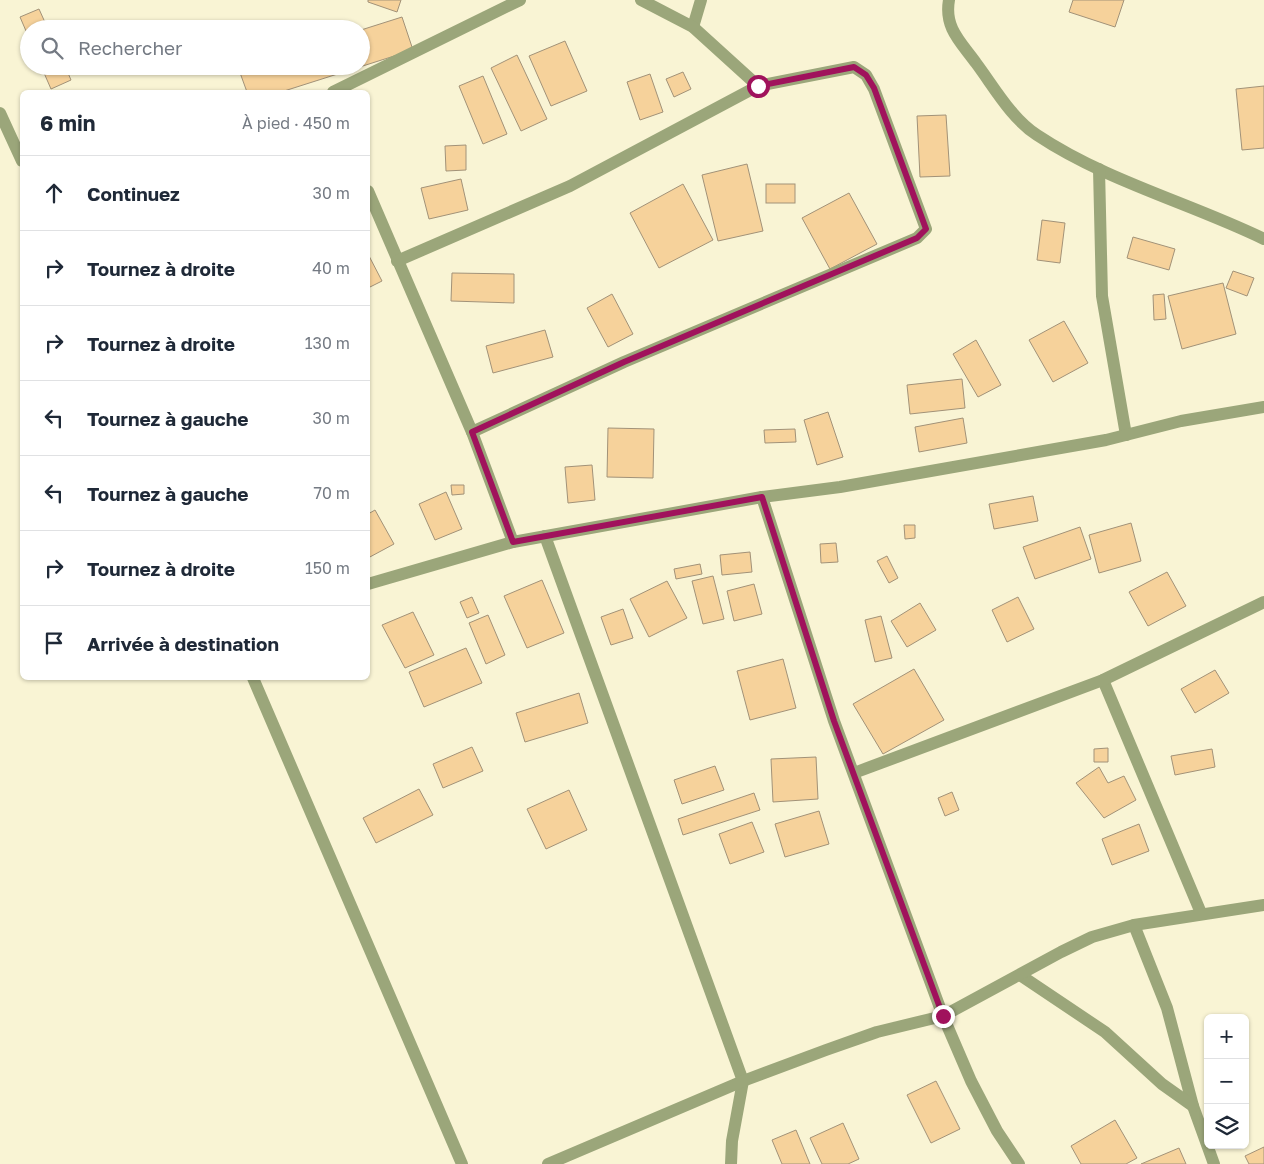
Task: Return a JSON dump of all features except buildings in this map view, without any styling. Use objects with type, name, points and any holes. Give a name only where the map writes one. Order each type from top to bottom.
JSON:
[{"type":"street","points":[[370,73],[501,5],[520,0]]},
{"type":"street","points":[[641,0],[694,26],[758,86]]},
{"type":"street","points":[[694,26],[701,0]]},
{"type":"street","points":[[949,0],[947,20],[956,36],[1013,113],[1036,135],[1099,169],[1264,240]]},
{"type":"street","points":[[397,261],[570,186],[758,86],[854,67],[866,75],[874,88],[926,229],[917,238],[624,362],[472,432]]},
{"type":"street","points":[[337,90],[366,75]]},
{"type":"street","points":[[0,113],[20,157]]},
{"type":"street","points":[[1099,169],[1102,296],[1126,435]]},
{"type":"street","points":[[370,196],[472,432],[513,542]]},
{"type":"street","points":[[370,583],[513,542],[762,497],[840,487],[1126,435],[1181,421],[1264,408]]},
{"type":"street","points":[[762,497],[834,721],[943,1016],[992,1122],[1019,1164]]},
{"type":"street","points":[[545,536],[743,1081],[732,1141],[730,1164]]},
{"type":"street","points":[[854,773],[1103,680],[1264,602]]},
{"type":"street","points":[[254,680],[462,1164]]},
{"type":"street","points":[[1103,680],[1201,913]]},
{"type":"street","points":[[548,1164],[743,1081],[877,1032],[943,1016],[1092,937],[1134,925],[1201,913],[1264,905]]},
{"type":"street","points":[[1134,925],[1167,1008],[1192,1106],[1214,1164]]},
{"type":"street","points":[[1020,975],[1105,1032],[1162,1084],[1192,1106]]},
{"type":"route","points":[[758,86],[854,67],[866,75],[874,88],[926,229],[917,238],[624,362],[472,432],[513,542],[762,497],[834,721],[943,1016]]}]
